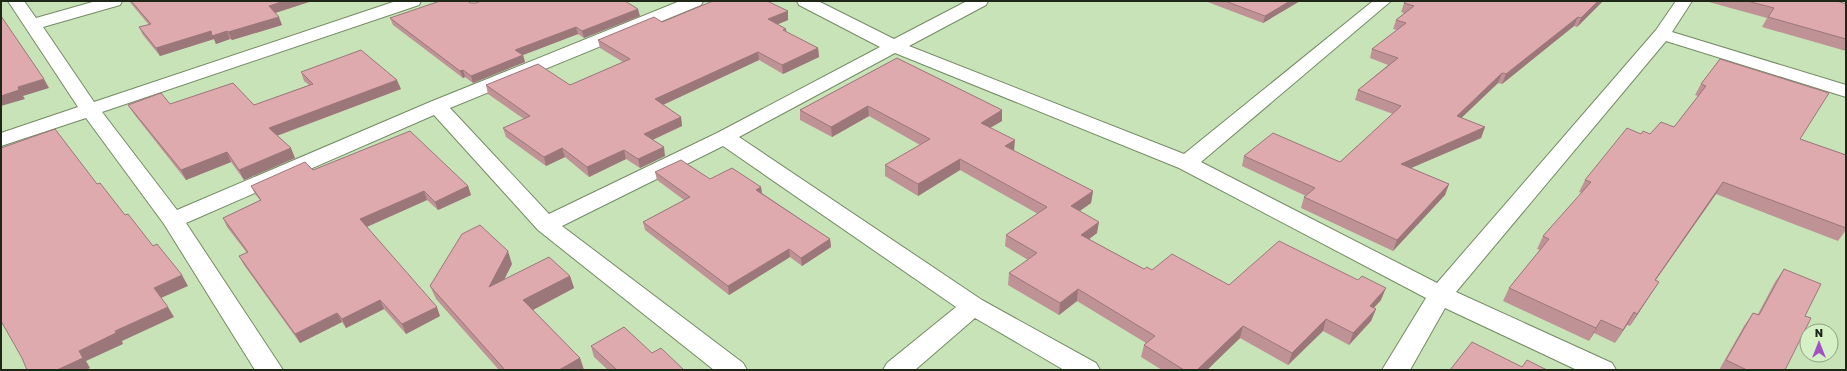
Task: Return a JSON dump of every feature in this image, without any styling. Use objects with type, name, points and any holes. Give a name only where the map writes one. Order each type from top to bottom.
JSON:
[{"type":"street","points":[[16,1],[90,110],[174,220],[269,370]]},
{"type":"street","points":[[32,25],[114,1]]},
{"type":"street","points":[[1,140],[413,1]]},
{"type":"street","points":[[174,220],[437,106],[695,1]]},
{"type":"street","points":[[805,1],[893,46],[1187,163],[1440,295],[1602,370]]},
{"type":"street","points":[[546,225],[724,137],[980,1]]},
{"type":"street","points":[[1187,163],[1383,1]]},
{"type":"street","points":[[1396,370],[1440,295],[1662,34],[1684,1]]},
{"type":"street","points":[[1662,34],[1846,91]]},
{"type":"street","points":[[437,106],[546,225],[733,370]]},
{"type":"street","points":[[724,137],[973,306],[1086,370]]},
{"type":"street","points":[[897,370],[973,306]]},
{"type":"building","points":[[131,1],[284,1],[269,6],[279,17],[212,36],[211,31],[156,48],[139,27],[151,24]]},
{"type":"building","points":[[440,1],[468,1],[470,3],[476,3],[481,1],[625,1],[638,9],[582,31],[576,27],[515,50],[523,55],[471,76],[463,70],[460,71],[390,18]]},
{"type":"building","points":[[713,1],[767,1],[788,11],[768,19],[786,29],[783,30],[818,48],[782,65],[758,52],[655,99],[681,117],[644,134],[664,147],[638,159],[624,150],[587,167],[562,148],[544,157],[503,128],[530,116],[486,85],[538,64],[570,85],[630,59],[598,40],[654,17],[662,22]]},
{"type":"building","points":[[1225,1],[1290,1],[1265,16]]},
{"type":"building","points":[[1407,1],[1598,1],[1581,18],[1578,17],[1506,74],[1502,73],[1457,116],[1485,127],[1401,164],[1449,184],[1397,240],[1304,197],[1315,188],[1244,156],[1273,133],[1340,162],[1401,106],[1358,90],[1398,58],[1372,49],[1406,23],[1396,20],[1414,6],[1404,3]]},
{"type":"building","points":[[1747,1],[1837,1],[1846,4],[1846,39],[1768,17],[1774,8]]},
{"type":"building","points":[[1,16],[44,79],[18,87],[19,90],[1,96]]},
{"type":"building","points":[[361,50],[397,80],[269,128],[291,148],[239,170],[227,152],[181,170],[128,105],[161,93],[170,104],[233,83],[254,105],[313,84],[301,72]]},
{"type":"building","points":[[897,58],[1002,110],[981,123],[1015,140],[1005,146],[1093,191],[1071,206],[1099,222],[1081,235],[1144,269],[1147,267],[1152,270],[1172,254],[1229,285],[1279,241],[1358,280],[1362,276],[1386,288],[1370,306],[1376,309],[1353,333],[1326,319],[1292,353],[1243,326],[1197,370],[1184,370],[1144,345],[1155,336],[1078,289],[1060,303],[1009,273],[1037,253],[1006,235],[1047,207],[960,159],[918,184],[885,165],[930,139],[868,106],[831,127],[800,110]]},
{"type":"building","points":[[1720,59],[1829,93],[1800,139],[1846,155],[1846,228],[1723,182],[1655,280],[1659,282],[1637,314],[1634,312],[1623,330],[1601,320],[1596,328],[1509,288],[1549,239],[1543,236],[1591,182],[1585,180],[1627,128],[1641,134],[1643,131],[1650,134],[1661,122],[1674,127],[1706,86],[1701,84]]},
{"type":"building","points":[[55,129],[97,184],[100,183],[125,215],[128,214],[153,246],[157,244],[182,275],[154,288],[168,307],[115,331],[116,333],[79,351],[83,358],[57,370],[27,370],[22,358],[1,321],[1,148]]},
{"type":"building","points":[[410,131],[468,186],[435,202],[424,191],[360,219],[437,307],[402,324],[380,300],[342,319],[337,313],[295,334],[239,256],[248,252],[223,218],[261,200],[251,186],[305,162],[313,170]]},
{"type":"building","points":[[681,160],[710,179],[732,168],[761,187],[756,190],[830,239],[801,258],[789,249],[728,286],[643,222],[690,197],[655,172]]},
{"type":"building","points":[[480,225],[508,251],[489,287],[549,257],[570,276],[523,300],[580,358],[559,370],[505,370],[430,286],[462,234]]},
{"type":"building","points":[[1784,269],[1821,284],[1805,316],[1811,318],[1808,323],[1799,323],[1799,342],[1785,370],[1747,370],[1726,360],[1753,313],[1759,315]]},
{"type":"building","points":[[624,327],[652,353],[661,348],[684,370],[617,370],[591,346]]},
{"type":"building","points":[[1472,342],[1522,367],[1527,360],[1547,370],[1450,370]]}]
